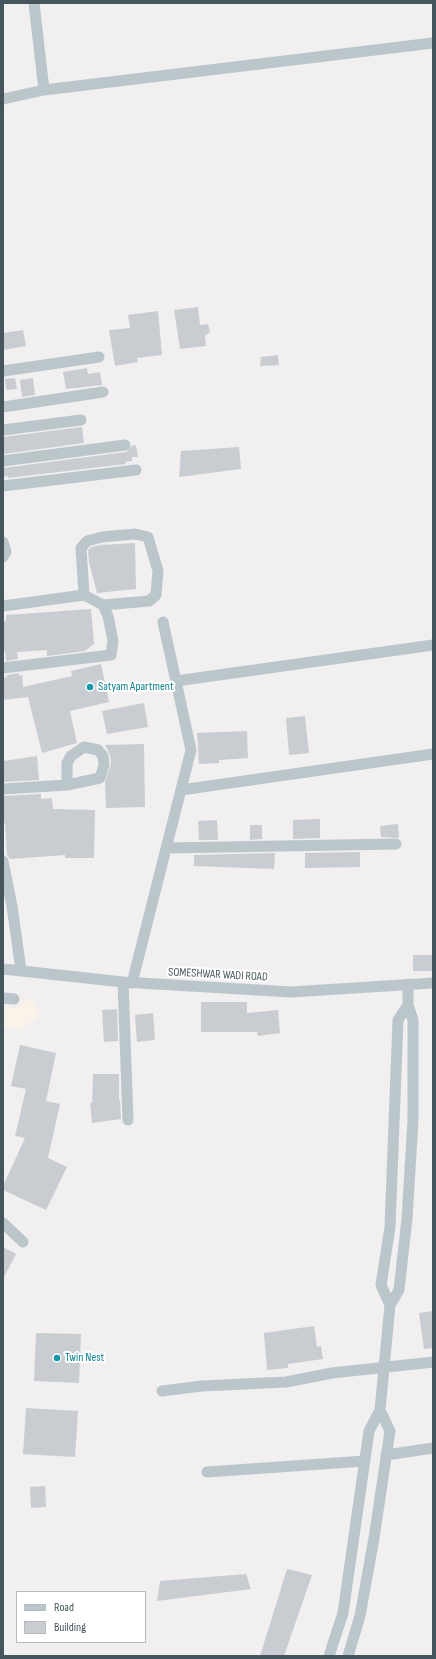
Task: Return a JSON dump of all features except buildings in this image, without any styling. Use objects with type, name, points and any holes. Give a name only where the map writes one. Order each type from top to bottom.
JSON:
[{"type":"street","points":[[34,3],[44,90]]},
{"type":"street","points":[[3,98],[44,90],[433,43]]},
{"type":"street","points":[[3,371],[99,357]]},
{"type":"street","points":[[3,407],[103,392]]},
{"type":"street","points":[[3,430],[81,420]]},
{"type":"street","points":[[3,461],[124,445]]},
{"type":"street","points":[[3,486],[136,470]]},
{"type":"street","points":[[3,606],[84,595],[103,605],[149,601],[156,595],[158,570],[148,538],[135,534],[86,541],[81,548],[84,595]]},
{"type":"street","points":[[3,542],[6,552],[3,557]]},
{"type":"street","points":[[3,668],[111,655],[113,641],[108,616],[103,605]]},
{"type":"street","points":[[128,1120],[128,982],[166,848],[191,750],[163,622]]},
{"type":"street","points":[[176,680],[433,645]]},
{"type":"street","points":[[181,790],[433,754]]},
{"type":"street","points":[[3,789],[67,785]]},
{"type":"street","points":[[166,848],[396,844]]},
{"type":"street","points":[[3,861],[12,906],[21,970]]},
{"type":"street","name":"SOMESHWAR WADI ROAD","points":[[3,969],[128,982],[291,992],[433,983]]},
{"type":"street","points":[[329,1656],[343,1613],[369,1431],[380,1410],[390,1305],[399,1290],[407,1219],[413,1120],[413,1020],[408,1005],[408,984]]},
{"type":"street","points":[[390,1305],[381,1285],[390,1227],[398,1020],[408,1005]]},
{"type":"street","points":[[3,1223],[23,1242]]},
{"type":"street","points":[[162,1391],[202,1386],[286,1382],[332,1373],[433,1362]]},
{"type":"street","points":[[348,1656],[360,1616],[374,1538],[390,1430],[380,1410]]},
{"type":"street","points":[[386,1455],[433,1448]]},
{"type":"street","points":[[208,1472],[365,1461]]},
{"type":"shaded area","points":[[30,998],[40,1014],[22,1029],[3,1027],[3,1006],[16,1008]]},
{"type":"place","name":"Satyam Apartment","points":[[90,687]]},
{"type":"place","name":"Twin Nest","points":[[57,1358]]}]
